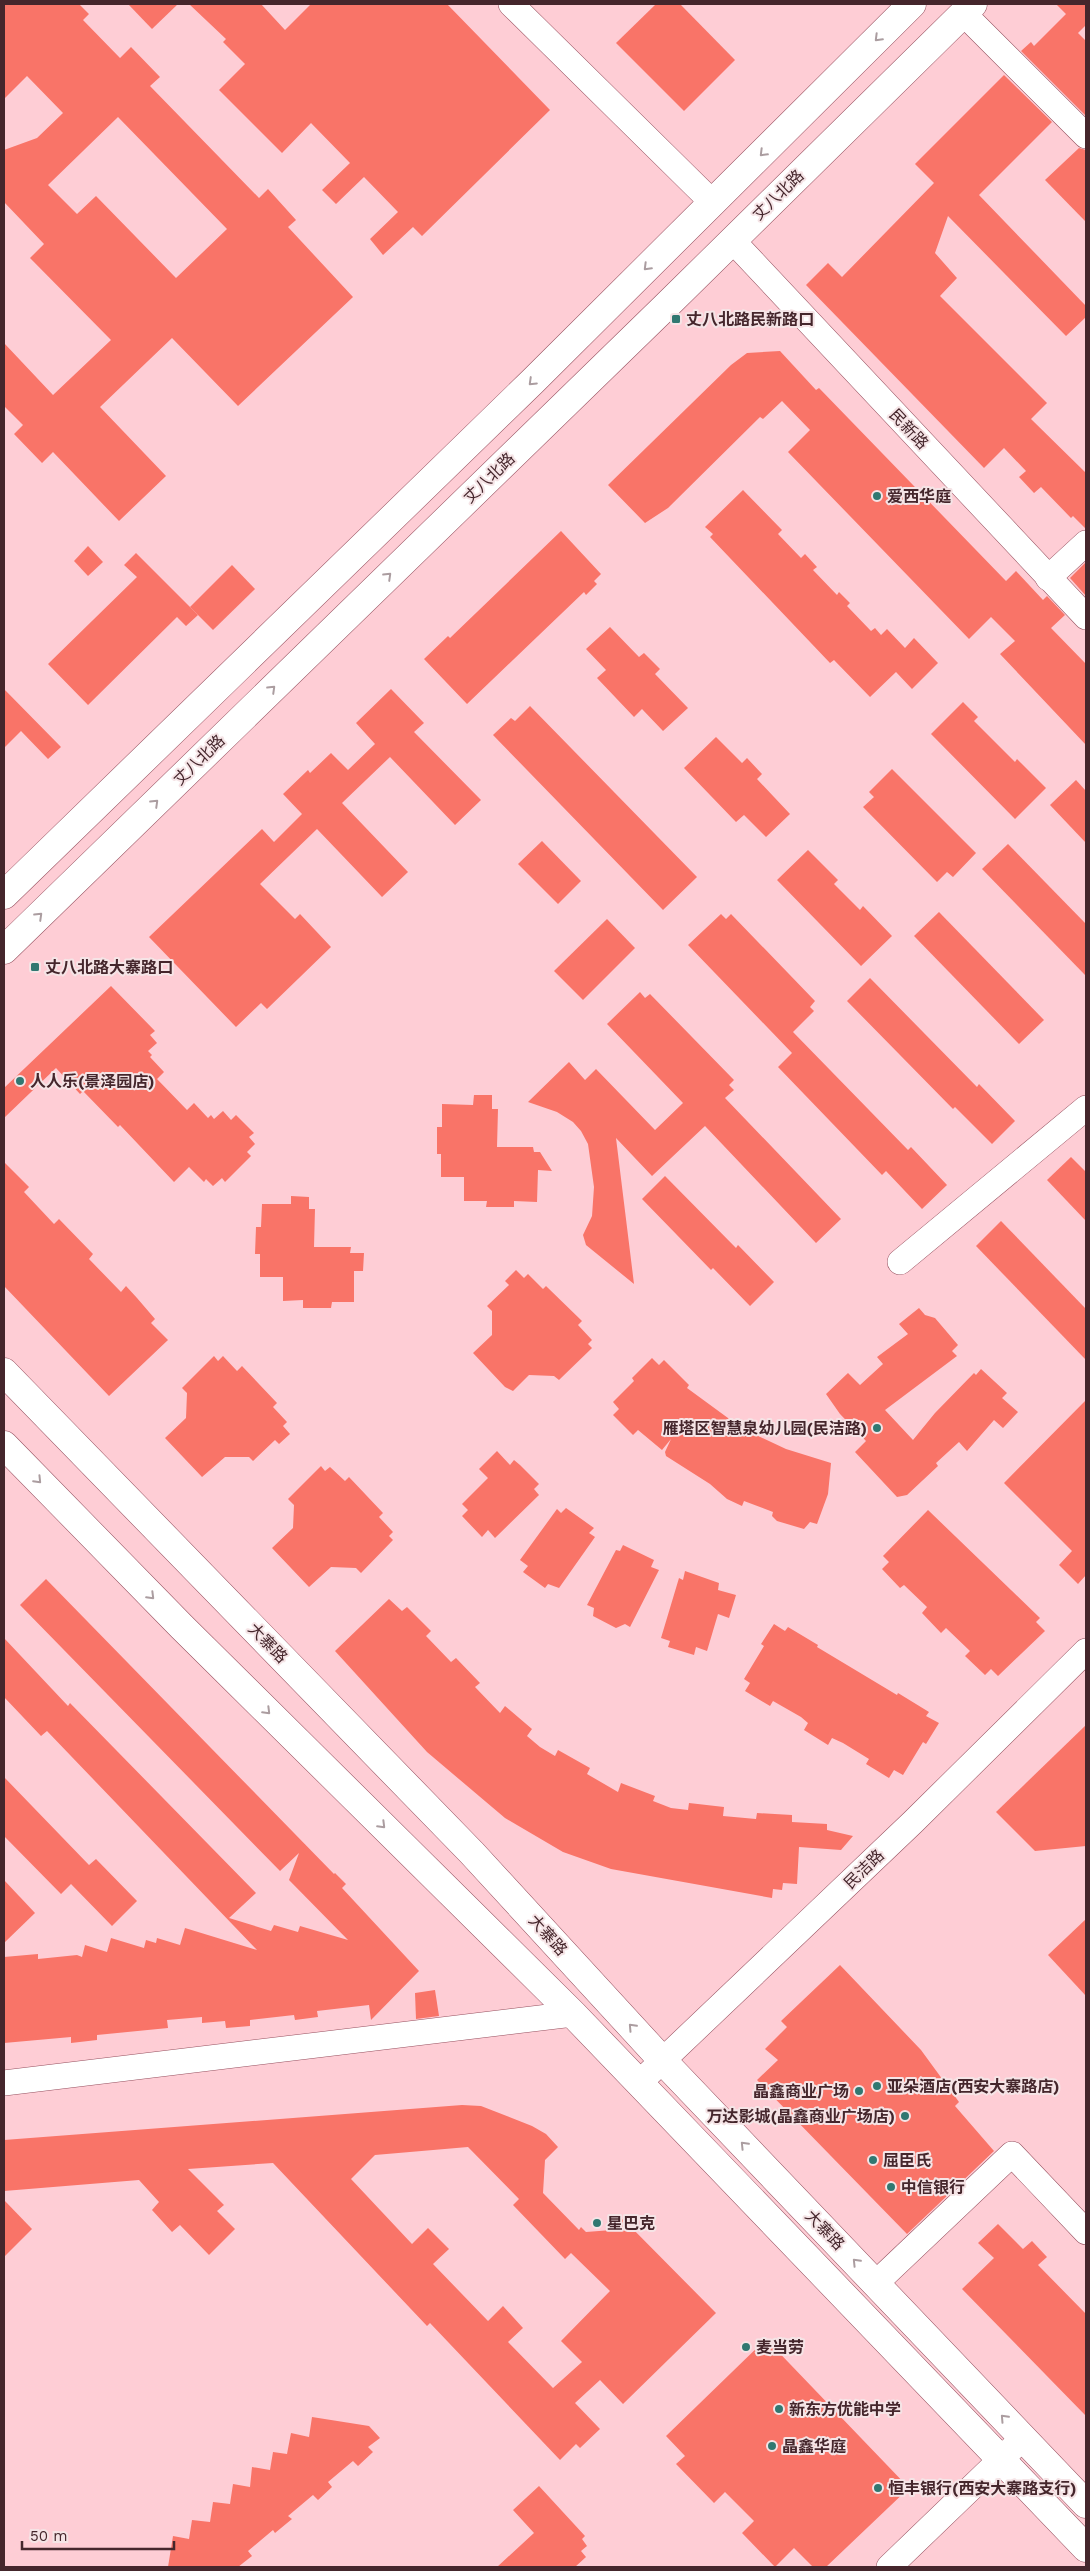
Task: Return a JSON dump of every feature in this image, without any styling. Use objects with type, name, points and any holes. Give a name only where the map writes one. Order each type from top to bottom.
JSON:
[{"type":"main road","points":[[4,895],[713,203],[912,4]]},
{"type":"main road","name":"丈八北路","points":[[4,950],[968,9]]},
{"type":"main road","name":"大寨路","points":[[4,1372],[472,1853],[663,2061],[1086,2504]]},
{"type":"main road","name":"大寨路","points":[[4,1445],[175,1620],[573,2014],[1086,2548]]},
{"type":"street","points":[[511,4],[713,203]]},
{"type":"street","points":[[968,9],[1086,136]]},
{"type":"street","name":"民新路","points":[[732,240],[1086,617]]},
{"type":"street","points":[[1048,578],[1086,543]]},
{"type":"street","points":[[900,1262],[1086,1108]]},
{"type":"street","name":"民洁路","points":[[639,2083],[913,1822],[1086,1651]]},
{"type":"street","points":[[4,2083],[573,2014]]},
{"type":"street","points":[[876,2283],[1012,2154],[1086,2232]]},
{"type":"street","points":[[889,2567],[1024,2438]]},
{"type":"building","points":[[4,4],[79,4],[89,14],[83,20],[120,58],[131,47],[160,77],[150,86],[259,198],[268,189],[296,220],[288,227],[353,297],[238,406],[172,338],[100,407],[166,476],[119,521],[53,452],[42,463],[14,434],[23,425],[4,406],[4,343],[53,395],[111,340],[30,258],[44,244],[4,202],[4,150],[37,138],[63,113],[27,76],[4,99]],"holes":[[[118,117],[227,229],[176,278],[96,196],[77,214],[48,185]]]},
{"type":"building","points":[[128,4],[178,4],[152,29]]},
{"type":"building","points":[[189,4],[261,4],[285,30],[311,4],[447,4],[550,110],[422,236],[413,227],[383,255],[370,239],[398,212],[364,177],[336,204],[322,190],[350,163],[311,123],[282,153],[219,90],[245,64],[223,42],[226,39]]},
{"type":"building","points":[[656,4],[680,4],[735,60],[684,111],[616,43]]},
{"type":"building","points":[[1056,4],[1086,4],[1086,25],[1078,33],[1086,41],[1086,116],[1021,51],[1031,42],[1034,46],[1066,14]]},
{"type":"building","points":[[1004,75],[1052,122],[979,195],[1086,306],[1086,317],[1066,336],[948,216],[935,253],[957,278],[940,296],[1047,403],[1031,419],[1086,473],[1086,529],[1073,516],[1071,518],[1041,487],[1034,493],[1019,477],[1026,471],[1004,448],[984,468],[806,285],[828,263],[842,277],[934,183],[915,164]]},
{"type":"building","points":[[1079,148],[1086,150],[1086,222],[1045,180]]},
{"type":"building","name":"爱西华庭","points":[[780,351],[816,390],[819,388],[1006,581],[1016,571],[1043,600],[1047,596],[1065,615],[1051,628],[1086,664],[1086,745],[1000,654],[1015,641],[991,617],[969,639],[788,452],[810,430],[782,401],[763,419],[760,417],[668,508],[645,523],[608,485],[731,365],[747,353]]},
{"type":"building","points":[[743,490],[782,530],[778,534],[801,558],[805,554],[817,567],[813,570],[837,595],[839,592],[850,603],[847,606],[871,631],[875,628],[881,635],[887,629],[905,648],[914,638],[938,663],[912,689],[896,672],[870,697],[834,660],[830,663],[710,537],[713,534],[705,527]]},
{"type":"building","points":[[561,531],[601,574],[594,581],[597,584],[586,595],[584,592],[467,704],[424,659],[448,636],[450,638]]},
{"type":"building","points":[[88,546],[103,562],[88,576],[74,561]]},
{"type":"building","points":[[136,553],[198,615],[186,626],[177,617],[88,705],[48,664],[137,577],[124,565]]},
{"type":"building","points":[[1086,562],[1086,596],[1070,578]]},
{"type":"building","points":[[232,565],[255,589],[213,630],[190,607]]},
{"type":"building","points":[[610,627],[639,657],[644,653],[660,669],[655,674],[688,708],[663,731],[642,709],[634,717],[597,678],[606,670],[586,649]]},
{"type":"building","points":[[4,689],[61,747],[48,759],[21,731],[4,748]]},
{"type":"building","points":[[391,689],[424,723],[414,732],[481,800],[455,825],[390,757],[342,803],[408,872],[382,897],[317,829],[260,884],[295,919],[300,914],[331,947],[267,1009],[261,1003],[236,1027],[149,937],[262,829],[274,842],[302,814],[283,794],[308,770],[310,773],[331,753],[348,770],[375,744],[356,723]]},
{"type":"building","points":[[963,702],[978,717],[974,721],[1015,762],[1017,759],[1046,788],[1015,819],[931,734]]},
{"type":"building","points":[[530,706],[697,877],[663,910],[493,735],[511,718],[515,721]]},
{"type":"building","points":[[716,737],[742,763],[747,758],[762,774],[757,779],[790,814],[766,837],[744,815],[736,822],[684,768]]},
{"type":"building","points":[[892,769],[976,853],[953,877],[947,872],[937,882],[863,807],[874,797],[869,792]]},
{"type":"building","points":[[1076,780],[1086,791],[1086,843],[1050,805]]},
{"type":"building","points":[[542,841],[581,881],[558,904],[518,864]]},
{"type":"building","points":[[1008,844],[1086,924],[1086,976],[982,869]]},
{"type":"building","points":[[808,850],[838,880],[834,884],[860,910],[863,906],[892,936],[861,966],[777,880]]},
{"type":"building","points":[[939,912],[1044,1020],[1019,1044],[914,936]]},
{"type":"building","points":[[721,914],[726,919],[731,914],[815,1001],[810,1007],[814,1011],[793,1032],[908,1150],[911,1147],[947,1185],[922,1209],[886,1171],[882,1175],[778,1067],[792,1053],[688,945]]},
{"type":"building","points":[[607,919],[635,948],[583,1000],[554,971]]},
{"type":"building","points":[[870,978],[977,1087],[979,1084],[1015,1121],[992,1144],[955,1107],[953,1109],[847,1001]]},
{"type":"building","points":[[111,986],[155,1031],[150,1035],[157,1043],[148,1051],[152,1055],[150,1057],[164,1072],[157,1079],[187,1110],[194,1103],[208,1118],[211,1115],[214,1119],[223,1111],[231,1120],[236,1115],[254,1133],[249,1137],[255,1144],[247,1152],[251,1156],[225,1182],[222,1178],[213,1186],[206,1179],[204,1182],[189,1167],[174,1182],[120,1125],[118,1127],[83,1091],[80,1094],[56,1068],[4,1118],[4,1088]]},
{"type":"building","points":[[640,992],[645,998],[650,994],[734,1080],[729,1085],[734,1090],[725,1098],[841,1219],[816,1243],[705,1126],[652,1176],[616,1138],[634,1284],[586,1245],[583,1235],[592,1216],[594,1187],[588,1144],[581,1131],[573,1122],[557,1112],[528,1102],[569,1062],[585,1080],[596,1069],[655,1130],[683,1103],[607,1024]]},
{"type":"building","points":[[474,1095],[492,1095],[492,1109],[498,1109],[497,1147],[533,1147],[534,1152],[540,1152],[552,1171],[538,1170],[537,1202],[514,1201],[514,1207],[486,1207],[487,1201],[464,1201],[464,1177],[441,1177],[441,1154],[437,1154],[437,1127],[442,1127],[442,1104],[473,1105]]},
{"type":"building","points":[[1071,1157],[1086,1172],[1086,1221],[1047,1180]]},
{"type":"building","points":[[4,1162],[29,1187],[24,1192],[54,1224],[59,1219],[93,1254],[89,1259],[121,1292],[126,1286],[155,1319],[151,1323],[168,1340],[109,1396],[4,1286]]},
{"type":"building","points":[[665,1176],[736,1248],[738,1245],[774,1282],[750,1306],[713,1268],[711,1270],[642,1199]]},
{"type":"building","points":[[291,1196],[309,1197],[309,1209],[315,1209],[314,1247],[351,1247],[350,1253],[364,1253],[363,1271],[354,1271],[354,1302],[332,1302],[331,1308],[303,1308],[303,1300],[283,1301],[283,1277],[260,1277],[260,1254],[255,1254],[256,1227],[261,1227],[262,1204],[291,1204]]},
{"type":"building","points":[[1001,1221],[1086,1309],[1086,1360],[976,1246]]},
{"type":"building","points":[[516,1270],[524,1278],[528,1274],[543,1289],[546,1286],[582,1321],[578,1325],[592,1340],[588,1344],[592,1348],[559,1380],[554,1376],[529,1375],[513,1391],[505,1387],[473,1353],[492,1335],[492,1311],[487,1306],[509,1285],[505,1281]]},
{"type":"building","points":[[919,1308],[925,1315],[935,1318],[958,1345],[952,1351],[957,1356],[885,1410],[913,1440],[935,1413],[974,1373],[976,1375],[981,1369],[1007,1393],[1002,1398],[1018,1412],[1003,1428],[994,1420],[967,1451],[959,1442],[936,1463],[938,1466],[907,1495],[897,1497],[855,1452],[866,1441],[840,1414],[826,1394],[848,1373],[860,1385],[883,1364],[877,1357],[908,1334],[899,1324]]},
{"type":"building","points":[[214,1356],[218,1361],[223,1356],[237,1371],[242,1366],[277,1403],[273,1407],[287,1422],[283,1426],[290,1434],[279,1444],[275,1440],[253,1461],[249,1457],[225,1457],[202,1477],[165,1438],[186,1418],[187,1393],[182,1388]]},
{"type":"building","points":[[652,1358],[659,1365],[664,1360],[689,1385],[687,1388],[743,1429],[786,1449],[831,1463],[828,1494],[817,1524],[810,1522],[804,1529],[777,1521],[772,1516],[773,1512],[744,1501],[742,1506],[727,1499],[710,1484],[666,1456],[665,1452],[671,1439],[662,1450],[638,1430],[633,1435],[613,1415],[619,1409],[613,1402],[634,1381],[632,1378]]},
{"type":"building","points":[[1086,1400],[1086,1575],[1078,1584],[1059,1565],[1072,1551],[1004,1483]]},
{"type":"building","points":[[497,1451],[510,1465],[514,1460],[539,1484],[534,1489],[539,1495],[495,1538],[488,1530],[482,1537],[462,1516],[468,1510],[462,1504],[488,1478],[479,1469]]},
{"type":"building","points":[[321,1466],[325,1471],[330,1467],[345,1481],[349,1477],[383,1513],[379,1517],[393,1532],[389,1536],[393,1540],[361,1573],[356,1568],[331,1567],[309,1587],[272,1548],[293,1528],[294,1505],[288,1499]]},
{"type":"building","points":[[566,1508],[594,1528],[589,1533],[595,1537],[559,1588],[548,1584],[545,1588],[523,1572],[528,1566],[520,1560],[557,1509],[561,1513]]},
{"type":"building","points":[[928,1510],[1040,1618],[1036,1622],[1045,1631],[998,1676],[991,1669],[985,1675],[965,1656],[970,1651],[946,1628],[941,1633],[922,1613],[927,1607],[904,1585],[900,1588],[882,1569],[889,1562],[883,1556]]},
{"type":"building","points":[[623,1545],[654,1560],[651,1567],[659,1570],[630,1627],[625,1624],[616,1628],[593,1616],[594,1608],[587,1605],[616,1550],[620,1551]]},
{"type":"building","points":[[685,1571],[719,1583],[718,1590],[736,1595],[729,1618],[718,1614],[707,1651],[696,1647],[694,1655],[668,1647],[670,1641],[661,1638],[679,1578],[683,1580]]},
{"type":"building","points":[[46,1579],[334,1874],[346,1884],[342,1888],[419,1971],[371,2020],[369,2005],[317,2011],[318,2017],[295,2020],[294,2015],[250,2020],[250,2026],[226,2028],[225,2021],[202,2023],[202,2017],[167,2020],[168,2028],[97,2035],[97,2040],[71,2043],[71,2037],[4,2043],[4,1957],[38,1954],[38,1959],[77,1955],[82,1957],[85,1945],[107,1952],[111,1938],[144,1948],[146,1940],[156,1943],[157,1938],[180,1945],[185,1928],[257,1950],[47,1731],[41,1736],[4,1697],[4,1638],[68,1706],[70,1703],[256,1893],[229,1918],[271,1931],[274,1925],[298,1932],[300,1926],[348,1940],[289,1880],[299,1853],[280,1871],[20,1605]]},
{"type":"building","points":[[389,1599],[402,1611],[407,1607],[431,1631],[426,1636],[451,1662],[456,1658],[480,1683],[475,1687],[500,1713],[505,1706],[532,1729],[527,1736],[540,1747],[555,1756],[558,1750],[590,1768],[587,1774],[618,1792],[621,1783],[655,1796],[653,1801],[671,1808],[688,1810],[689,1803],[724,1807],[723,1816],[756,1819],[757,1813],[792,1815],[792,1822],[827,1824],[827,1830],[853,1836],[841,1850],[799,1847],[797,1884],[783,1883],[782,1890],[773,1889],[772,1898],[611,1869],[563,1852],[505,1818],[427,1752],[335,1651]]},
{"type":"building","points":[[774,1624],[785,1631],[788,1627],[818,1645],[817,1647],[897,1695],[898,1693],[929,1712],[926,1716],[939,1723],[926,1744],[923,1742],[903,1775],[894,1770],[889,1778],[866,1764],[869,1759],[843,1743],[832,1738],[828,1745],[804,1730],[808,1723],[801,1717],[773,1701],[770,1706],[745,1691],[750,1683],[744,1679],[764,1646],[761,1644]]},
{"type":"building","points":[[1086,1725],[1086,1846],[1035,1851],[996,1812]]},
{"type":"building","points":[[4,1777],[89,1865],[96,1859],[137,1901],[112,1926],[71,1884],[61,1894],[4,1836]]},
{"type":"building","points":[[4,1880],[35,1913],[4,1943]]},
{"type":"building","points":[[1086,1919],[1086,1996],[1048,1955]]},
{"type":"building","name":"晶鑫商业广场","points":[[840,1965],[921,2050],[959,2102],[955,2106],[994,2151],[907,2234],[757,2080],[778,2060],[765,2049],[787,2027],[781,2021]]},
{"type":"building","points":[[435,1990],[439,2016],[416,2019],[415,1993]]},
{"type":"building","points":[[462,2105],[481,2106],[532,2126],[546,2134],[558,2147],[545,2160],[543,2193],[579,2230],[581,2227],[586,2232],[612,2230],[623,2219],[716,2313],[623,2404],[600,2380],[575,2403],[600,2429],[580,2448],[576,2444],[560,2460],[430,2323],[427,2326],[273,2163],[188,2169],[224,2205],[217,2211],[235,2229],[209,2255],[180,2225],[172,2232],[152,2210],[159,2202],[139,2180],[4,2191],[4,2140]],"holes":[[[468,2147],[519,2199],[513,2205],[565,2259],[571,2253],[610,2291],[561,2341],[582,2362],[553,2388],[508,2342],[523,2328],[503,2306],[488,2321],[433,2264],[449,2249],[428,2228],[412,2244],[351,2179],[375,2155]]]},
{"type":"building","points":[[4,2200],[32,2229],[4,2257]]},
{"type":"building","points":[[998,2224],[1023,2249],[1032,2241],[1047,2257],[1038,2265],[1086,2314],[1086,2416],[962,2289],[994,2258],[978,2243]]},
{"type":"building","name":"晶鑫华庭","points":[[766,2339],[909,2488],[826,2567],[813,2567],[794,2548],[775,2567],[742,2533],[754,2521],[725,2492],[714,2503],[676,2464],[685,2456],[666,2436]]},
{"type":"building","points":[[312,2417],[369,2426],[380,2438],[368,2447],[373,2452],[358,2466],[353,2461],[328,2482],[332,2487],[318,2500],[313,2495],[288,2516],[292,2519],[275,2533],[273,2530],[248,2551],[252,2556],[238,2567],[168,2567],[173,2536],[189,2539],[192,2520],[210,2522],[213,2502],[230,2504],[233,2484],[250,2487],[252,2467],[270,2470],[273,2452],[287,2454],[291,2433],[309,2437]]},
{"type":"building","points":[[539,2486],[585,2536],[582,2539],[587,2546],[581,2551],[586,2557],[575,2567],[497,2567],[534,2533],[513,2510]]},
{"type":"place","name":"丈八北路民新路口","points":[[676,319]]},
{"type":"place","name":"爱西华庭","points":[[877,496]]},
{"type":"place","name":"丈八北路大寨路口","points":[[35,967]]},
{"type":"place","name":"人人乐(景泽园店)","points":[[20,1081]]},
{"type":"place","name":"雁塔区智慧泉幼儿园(民洁路)","points":[[877,1428]]},
{"type":"place","name":"亚朵酒店(西安大寨路店)","points":[[877,2086]]},
{"type":"place","name":"晶鑫商业广场","points":[[859,2091]]},
{"type":"place","name":"万达影城(晶鑫商业广场店)","points":[[905,2116]]},
{"type":"place","name":"屈臣氏","points":[[873,2160]]},
{"type":"place","name":"中信银行","points":[[891,2187]]},
{"type":"place","name":"星巴克","points":[[597,2223]]},
{"type":"place","name":"麦当劳","points":[[746,2347]]},
{"type":"place","name":"新东方优能中学","points":[[779,2409]]},
{"type":"place","name":"晶鑫华庭","points":[[772,2446]]},
{"type":"place","name":"恒丰银行(西安大寨路支行)","points":[[878,2488]]}]
